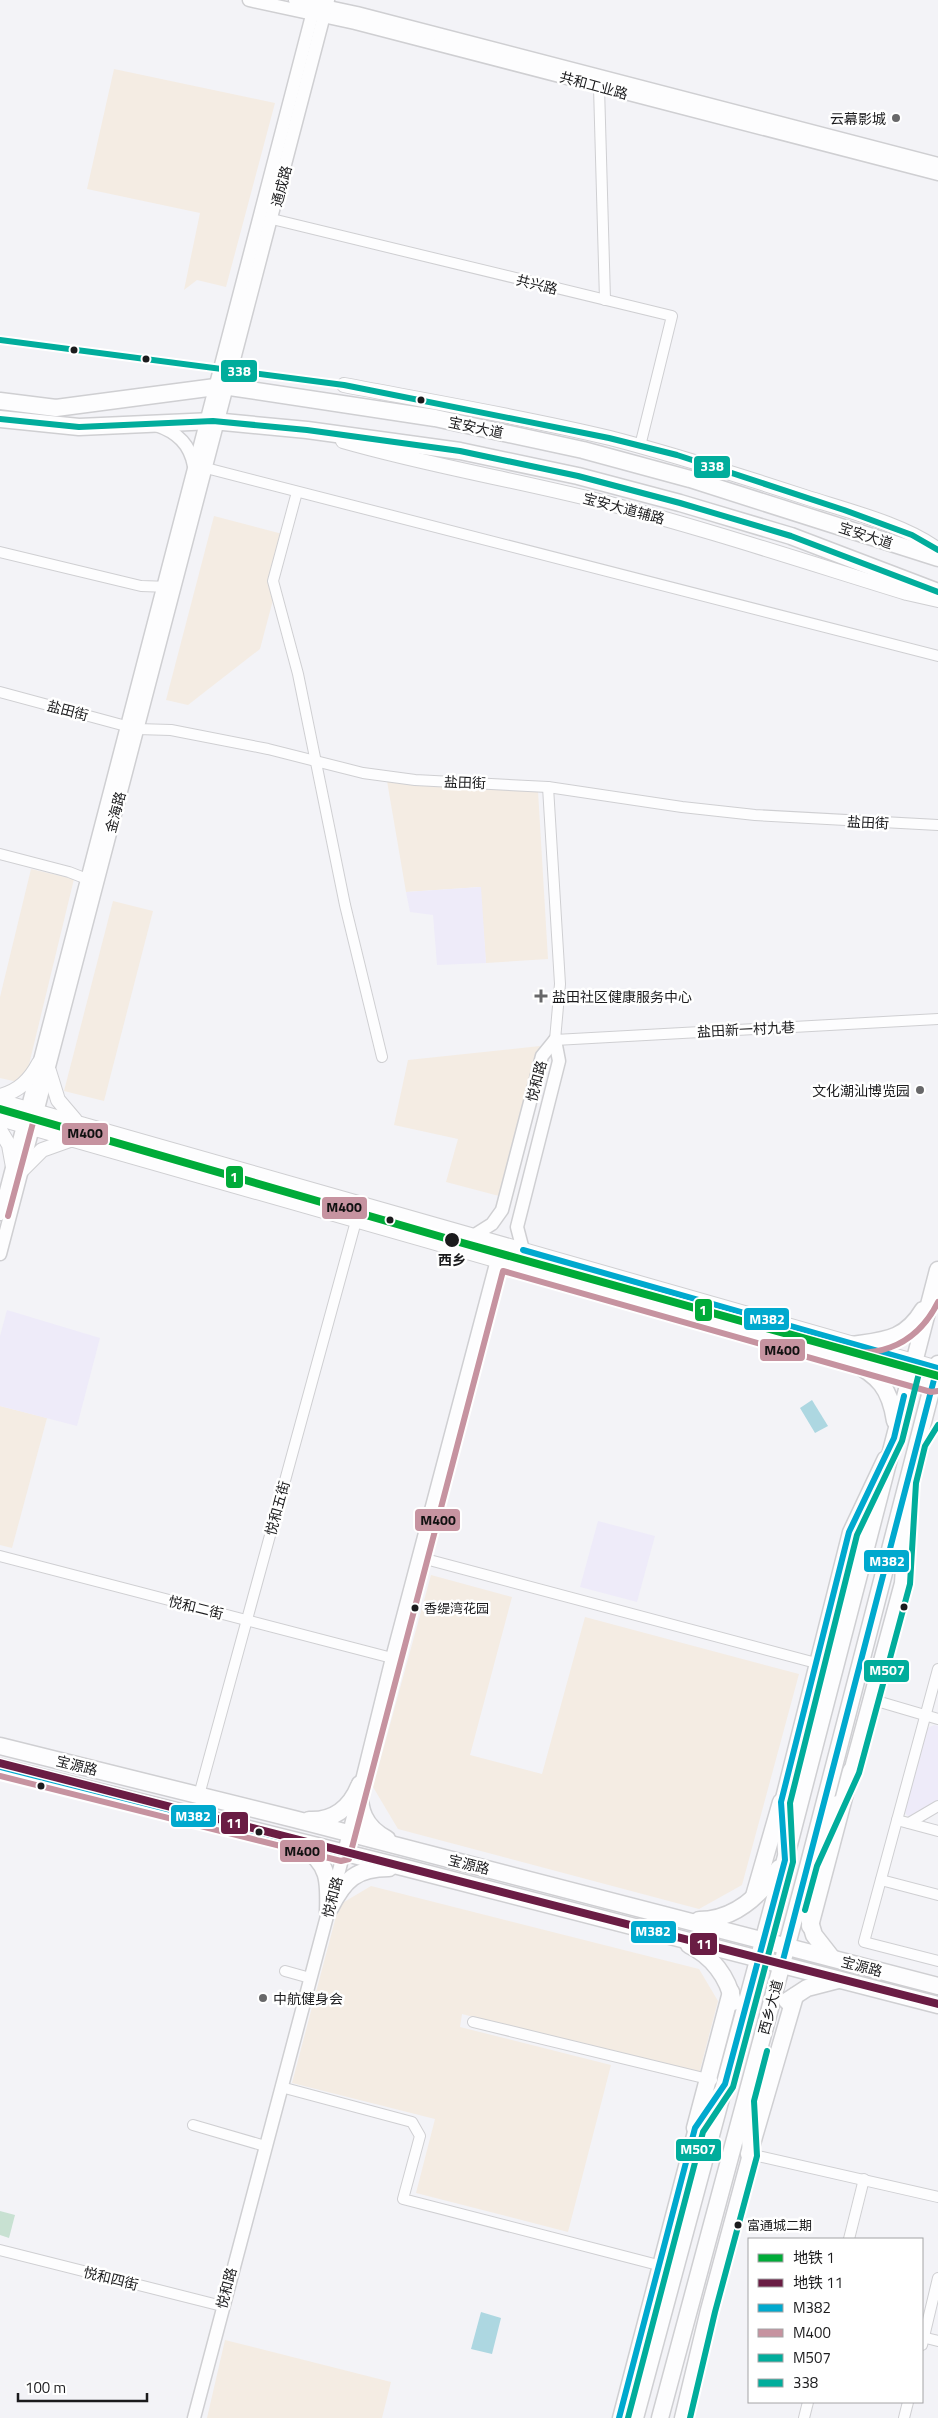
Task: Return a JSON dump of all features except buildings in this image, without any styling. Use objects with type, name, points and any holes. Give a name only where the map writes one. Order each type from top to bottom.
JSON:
[{"type":"main road","name":"宝安大道","points":[[0,401],[56,408],[224,379],[434,418],[583,450],[690,478],[938,558]]},
{"type":"main road","points":[[344,385],[515,418],[676,455],[878,522],[912,535],[938,550]]},
{"type":"main road","name":"宝安大道","points":[[0,419],[80,427],[212,421],[307,430],[460,451],[578,476],[662,498],[791,536],[938,592]]},
{"type":"main road","name":"宝安大道辅路","points":[[307,430],[388,454],[499,477],[659,517],[907,593],[938,600]]},
{"type":"main road","points":[[0,1096],[24,1084],[44,1067],[58,1100],[68,1114],[77,1122]]},
{"type":"main road","points":[[0,1101],[523,1250],[851,1353],[886,1388],[890,1396],[895,1432]]},
{"type":"main road","points":[[0,1120],[497,1260],[911,1370],[935,1385]]},
{"type":"main road","points":[[0,1130],[9,1145],[18,1169],[42,1150],[58,1143],[73,1140]]},
{"type":"main road","name":"西乡大道","points":[[635,2418],[785,1860],[938,1270]]},
{"type":"main road","points":[[851,1353],[902,1334],[915,1324],[930,1300]]},
{"type":"main road","points":[[911,1370],[938,1367]]},
{"type":"main road","name":"西乡大道","points":[[660,2418],[809,1863],[907,1482],[935,1385],[938,1367]]},
{"type":"main road","points":[[918,1443],[931,1420],[938,1413]]},
{"type":"main road","name":"宝源路","points":[[0,1746],[787,1945],[938,1986]]},
{"type":"main road","name":"宝源路","points":[[0,1766],[938,2005]]},
{"type":"main road","points":[[810,1926],[852,1772]]},
{"type":"main road","points":[[294,1819],[313,1820],[335,1815],[350,1804],[360,1784]]},
{"type":"main road","points":[[360,1784],[360,1809],[375,1833],[418,1851]]},
{"type":"main road","points":[[753,1899],[781,1802]]},
{"type":"main road","points":[[279,1837],[311,1852],[324,1867],[329,1890],[328,1912]]},
{"type":"main road","points":[[675,1917],[700,1920],[714,1919],[742,1908],[753,1899],[785,1860]]},
{"type":"main road","points":[[809,1863],[807,1902],[810,1926],[819,1943],[832,1958]]},
{"type":"main road","points":[[328,1912],[344,1883],[352,1877],[371,1870],[406,1868]]},
{"type":"main road","points":[[672,1936],[695,1947],[719,1968],[731,1992],[736,2042]]},
{"type":"main road","points":[[864,1986],[858,1980],[858,1973],[861,1969],[869,1968]]},
{"type":"main road","points":[[760,2043],[778,2011],[795,1996],[807,1988],[841,1979]]},
{"type":"main road","points":[[695,2128],[731,1992]]},
{"type":"main road","points":[[749,2154],[795,1996]]},
{"type":"street","name":"共和工业路","points":[[249,0],[321,7],[598,87],[938,174]]},
{"type":"street","name":"共和工业路","points":[[295,0],[938,164]]},
{"type":"street","name":"通成路","points":[[224,379],[272,219],[321,7]]},
{"type":"street","name":"通成路","points":[[224,379],[321,7]]},
{"type":"street","points":[[598,87],[605,300]]},
{"type":"street","name":"共兴路","points":[[272,219],[672,316],[640,446]]},
{"type":"street","name":"金海路","points":[[0,1254],[28,1127],[224,379]]},
{"type":"street","points":[[148,424],[164,428],[179,436],[200,468],[938,656]]},
{"type":"street","points":[[297,492],[273,581],[298,674],[345,905],[382,1057]]},
{"type":"street","points":[[0,552],[141,586],[168,587]]},
{"type":"street","name":"盐田街","points":[[0,692],[132,727],[171,730],[268,750],[363,773],[415,780],[548,787],[682,807],[746,814],[938,825]]},
{"type":"street","points":[[548,787],[560,984],[554,1040]]},
{"type":"street","points":[[0,854],[91,881]]},
{"type":"street","name":"盐田新一村九巷","points":[[554,1040],[938,1018]]},
{"type":"street","name":"悦和路","points":[[473,1236],[492,1224],[502,1210],[542,1056],[554,1040]]},
{"type":"street","name":"悦和路","points":[[523,1250],[517,1227],[560,1061],[554,1040]]},
{"type":"street","name":"金海路","points":[[0,1214],[18,1169]]},
{"type":"street","name":"悦和五街","points":[[199,1795],[356,1221]]},
{"type":"street","name":"悦和路","points":[[194,2418],[222,2306],[349,1833],[418,1557],[497,1260]]},
{"type":"street","points":[[785,1860],[781,1802],[849,1532],[895,1432]]},
{"type":"street","points":[[809,1863],[852,1772],[901,1583],[907,1482]]},
{"type":"street","name":"悦和二街","points":[[0,1556],[392,1658]]},
{"type":"street","points":[[418,1557],[816,1663]]},
{"type":"street","points":[[938,1669],[864,1942],[938,1962]]},
{"type":"street","points":[[870,1699],[921,1713],[938,1720]]},
{"type":"street","points":[[909,1823],[938,1806]]},
{"type":"street","points":[[897,1820],[938,1831]]},
{"type":"street","points":[[881,1880],[938,1895]]},
{"type":"street","points":[[285,1971],[310,1978]]},
{"type":"street","points":[[473,2022],[725,2084],[695,2128],[619,2418]]},
{"type":"street","points":[[281,2087],[412,2122],[420,2136],[403,2200],[658,2265]]},
{"type":"street","points":[[681,2418],[749,2154],[745,2100]]},
{"type":"street","points":[[193,2126],[265,2146]]},
{"type":"street","points":[[749,2154],[938,2197]]},
{"type":"street","points":[[849,2238],[864,2179]]},
{"type":"street","name":"悦和四街","points":[[0,2250],[222,2306]]},
{"type":"street","points":[[923,2336],[938,2278]]},
{"type":"street","points":[[923,2340],[938,2341]]},
{"type":"street","points":[[804,2418],[808,2403]]},
{"type":"street","points":[[904,2418],[908,2403]]},
{"type":"shaded area","points":[[114,69],[275,103],[226,287],[197,280],[184,290],[200,213],[87,189]]},
{"type":"shaded area","points":[[214,516],[290,536],[260,649],[188,705],[166,700]]},
{"type":"shaded area","points":[[387,781],[538,791],[548,959],[486,963],[480,887],[406,892]]},
{"type":"shaded area","points":[[31,869],[74,879],[26,1077],[18,1082],[0,1078],[0,997]]},
{"type":"shaded area","points":[[481,887],[486,963],[437,965],[433,915],[410,912],[406,892]]},
{"type":"shaded area","points":[[113,901],[153,911],[104,1101],[64,1091]]},
{"type":"shaded area","points":[[540,1046],[499,1196],[446,1182],[458,1139],[394,1125],[408,1060]]},
{"type":"shaded area","points":[[7,1310],[100,1338],[77,1426],[0,1406],[0,1336]]},
{"type":"shaded area","points":[[0,1406],[47,1418],[12,1548],[0,1545]]},
{"type":"shaded area","points":[[598,1521],[655,1536],[637,1602],[580,1587]]},
{"type":"shaded area","points":[[431,1575],[512,1597],[470,1755],[542,1774],[585,1617],[799,1674],[742,1885],[699,1909],[398,1829],[373,1787]]},
{"type":"shaded area","points":[[934,1725],[938,1726],[938,1801],[909,1817],[904,1812],[924,1730]]},
{"type":"shaded area","points":[[371,1886],[699,1969],[718,2001],[699,2074],[462,2014],[460,2027],[611,2065],[568,2232],[416,2193],[435,2119],[292,2083],[339,1905]]},
{"type":"shaded area","points":[[225,2340],[391,2382],[382,2418],[207,2418]]},
{"type":"green space","points":[[0,2211],[15,2215],[9,2238],[0,2235]]},
{"type":"water","points":[[812,1400],[828,1426],[815,1433],[800,1408]]},
{"type":"water","points":[[481,2312],[501,2318],[492,2354],[471,2349]]},
{"type":"metro line","name":"1","points":[[0,1109],[452,1240],[938,1376]]},
{"type":"metro line","name":"11","points":[[0,1763],[938,2004]]},
{"type":"transit line","name":"338","points":[[0,340],[344,385],[609,438],[677,455],[844,510],[912,535],[938,550]]},
{"type":"transit line","name":"338","points":[[0,419],[79,427],[213,421],[307,430],[460,451],[578,476],[680,503],[791,536],[938,592]]},
{"type":"transit line","name":"M400","points":[[8,1216],[34,1119],[528,1260]]},
{"type":"transit line","name":"M382","points":[[523,1250],[938,1368]]},
{"type":"transit line","name":"M400","points":[[0,1776],[341,1861],[349,1859],[503,1271],[931,1392],[938,1391]]},
{"type":"transit line","name":"M400","points":[[824,1345],[858,1352],[890,1348],[904,1341],[917,1331],[938,1302]]},
{"type":"transit line","name":"M382","points":[[0,1767],[782,1964],[937,1368]]},
{"type":"transit line","name":"M507","points":[[628,2418],[703,2132],[733,2087],[793,1862],[790,1803],[857,1535],[902,1441],[919,1373],[936,1377]]},
{"type":"transit line","name":"M382","points":[[619,2418],[695,2128],[725,2084],[785,1860],[781,1802],[849,1532],[894,1438],[904,1396]]},
{"type":"transit line","name":"M507","points":[[805,1910],[817,1866],[859,1773],[910,1584],[916,1483],[925,1446],[938,1425]]},
{"type":"transit line","name":"M507","points":[[690,2418],[715,2312],[757,2156],[754,2101],[767,2051]]},
{"type":"place","name":"云幕影城","points":[[896,118]]},
{"type":"place","name":"盐田社区健康服务中心","points":[[541,996]]},
{"type":"place","name":"文化潮汕博览园","points":[[920,1090]]},
{"type":"place","name":"西乡","points":[[452,1240]]},
{"type":"place","name":"香缇湾花园","points":[[415,1608]]},
{"type":"place","name":"中航健身会","points":[[263,1998]]},
{"type":"place","name":"富通城二期","points":[[738,2225]]}]
